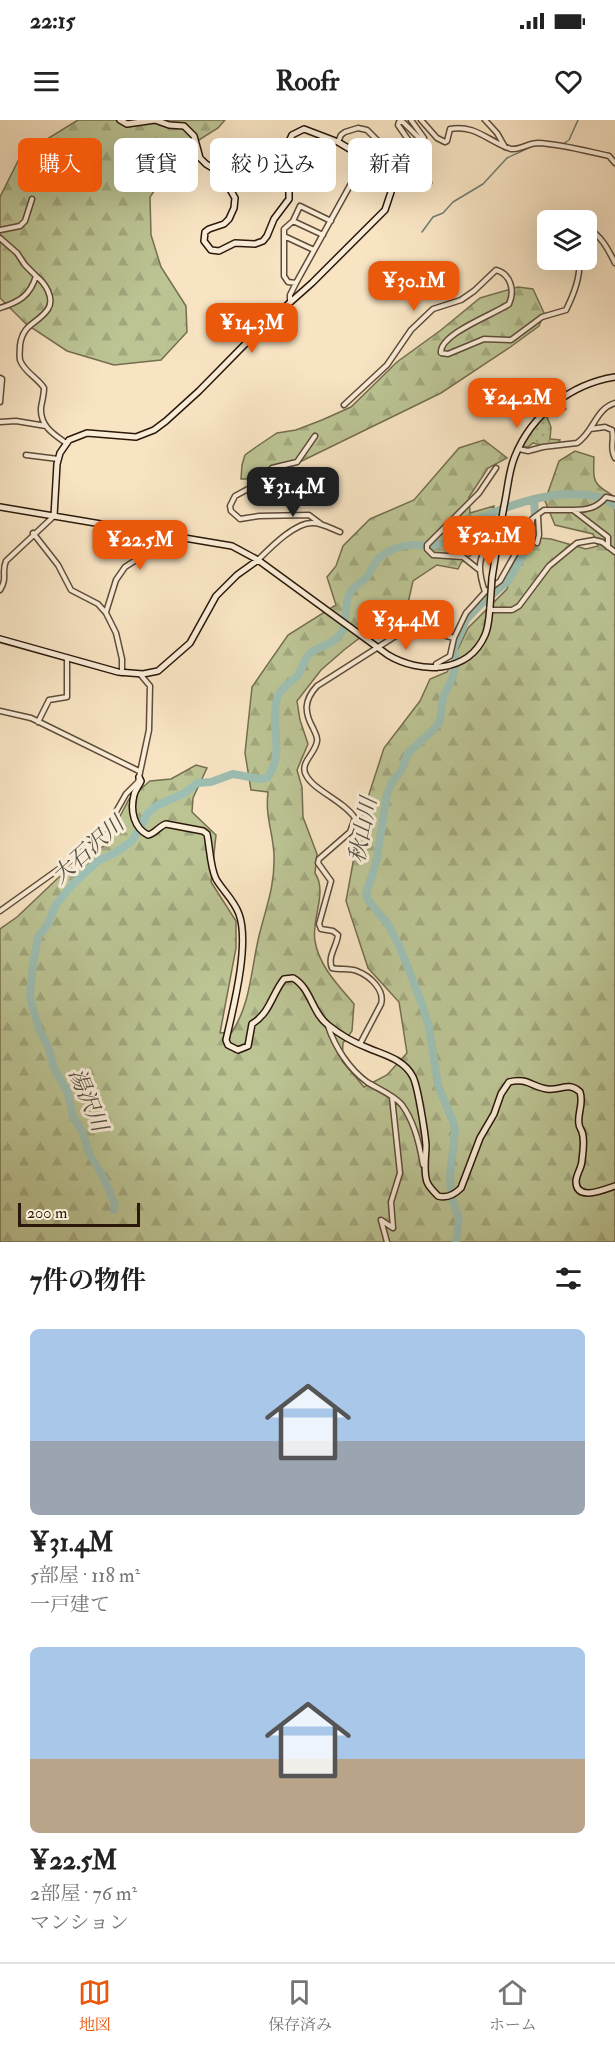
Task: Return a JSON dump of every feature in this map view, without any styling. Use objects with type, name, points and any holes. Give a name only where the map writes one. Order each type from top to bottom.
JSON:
[{"type":"street","points":[[120,120],[128,124],[155,120],[169,125],[184,126],[192,132],[200,158],[221,173],[235,198],[229,219],[209,229],[204,235],[206,246],[214,251],[235,243],[259,243],[267,236],[274,219],[289,200],[283,159],[292,135],[300,130],[309,130],[348,147]]},
{"type":"street","points":[[338,142],[345,132],[358,128],[367,130],[403,166],[416,183],[424,187],[429,183],[422,162],[398,125],[399,122],[403,122],[420,141],[423,141],[424,138],[411,120]]},
{"type":"street","points":[[421,120],[442,141],[447,141],[450,129],[466,128],[475,130],[505,147],[517,150],[528,144],[546,144],[609,156],[615,163]]},
{"type":"street","points":[[485,120],[505,147]]},
{"type":"street","points":[[291,302],[290,295],[296,283],[348,190]]},
{"type":"street","points":[[0,590],[4,583],[3,566],[6,561],[33,533],[54,516],[58,459],[66,443],[74,437],[87,433],[128,437],[154,430],[200,391],[259,330],[312,283],[377,218],[389,202],[391,192]]},
{"type":"street","points":[[0,230],[20,226],[25,221],[33,199]]},
{"type":"street","points":[[296,283],[288,282],[284,276],[285,227],[293,221],[300,206],[331,221]]},
{"type":"street","points":[[293,221],[323,235]]},
{"type":"street","points":[[284,236],[314,250]]},
{"type":"street","points":[[597,236],[615,263]]},
{"type":"street","points":[[0,238],[17,252],[25,265],[47,287],[50,304],[47,310],[25,330],[21,338],[19,355],[27,370],[44,388],[41,415],[46,426],[66,443]]},
{"type":"street","points":[[344,405],[387,365],[411,330],[433,309],[461,300],[496,270],[503,273],[511,284],[512,297],[509,304],[481,321],[456,331],[443,344],[441,353],[448,354],[484,339],[511,340],[543,317],[566,310],[578,270]]},
{"type":"street","points":[[0,308],[27,296],[36,276]]},
{"type":"street","points":[[0,507],[226,543],[258,560],[378,648],[406,664],[436,668],[464,659],[480,644],[486,633],[505,498],[519,448],[549,408],[575,389],[591,382],[615,377]]},
{"type":"street","points":[[0,378],[2,379],[0,400]]},
{"type":"street","points":[[519,448],[528,451],[581,441],[602,410],[615,403]]},
{"type":"street","points":[[0,422],[16,421],[46,426]]},
{"type":"street","points":[[590,429],[605,427],[612,430],[614,437],[611,451],[615,458]]},
{"type":"street","points":[[315,436],[297,462],[272,468],[261,482],[235,496],[230,506],[231,511],[240,519],[260,516],[309,515],[321,524],[340,532]]},
{"type":"street","points":[[26,455],[58,459]]},
{"type":"street","points":[[478,569],[463,557],[433,555],[427,547],[480,493],[496,468]]},
{"type":"street","points":[[436,668],[436,664],[450,656],[454,638],[466,613],[485,592],[500,581],[532,524],[532,519],[544,510],[588,510],[601,503],[606,497],[615,500]]},
{"type":"street","points":[[573,510],[608,537],[608,547]]},
{"type":"street","points":[[537,543],[538,516]]},
{"type":"street","points":[[0,639],[122,673],[140,674],[158,671],[190,643],[216,596],[237,575],[297,528],[307,523],[321,524]]},
{"type":"street","points":[[33,533],[58,565],[71,590],[98,604],[106,613],[116,633],[122,659],[122,673]]},
{"type":"street","points":[[106,613],[116,580],[125,567],[169,539],[170,535]]},
{"type":"street","points":[[489,608],[512,610],[519,606],[549,566],[577,543],[594,540],[615,552]]},
{"type":"street","points":[[485,592],[478,569],[480,557],[485,550],[498,541]]},
{"type":"street","points":[[360,1044],[383,998],[378,987],[360,972],[332,968],[330,964],[338,935],[333,930],[321,929],[318,924],[331,881],[318,862],[319,859],[350,832],[355,818],[341,802],[306,776],[305,765],[318,738],[306,712],[310,694],[317,686],[412,628],[454,638]]},
{"type":"street","points":[[38,722],[49,700],[67,697],[67,658]]},
{"type":"street","points":[[0,911],[96,840],[126,794],[138,782],[149,730],[150,686],[140,674]]},
{"type":"street","points":[[0,711],[38,722],[139,774],[141,781],[134,793],[134,816],[137,828],[145,834],[151,835],[160,826],[166,824],[203,831],[207,834],[214,875],[235,905],[242,926],[234,1002],[226,1040],[228,1046],[238,1050],[248,1046],[252,1024],[264,1013],[280,984],[288,977],[296,980],[305,988],[320,1017],[327,1025],[402,1064],[413,1077],[426,1142],[425,1173]]},
{"type":"street","points":[[327,1025],[332,1038],[352,1069],[392,1097],[406,1112],[416,1136],[430,1187],[438,1196],[447,1197],[461,1188],[480,1138],[494,1113],[501,1094],[509,1082],[520,1080],[549,1090],[568,1085],[576,1087],[580,1092],[581,1111],[578,1122],[583,1134],[582,1163],[576,1181],[577,1188],[582,1192],[592,1194],[615,1186]]},
{"type":"street","points":[[387,1242],[381,1220],[393,1228],[392,1202],[400,1173],[392,1097]]},
{"type":"green space","points":[[78,120],[225,120],[218,128],[198,140],[198,138],[114,138],[114,192],[153,192],[150,197],[151,235],[161,267],[186,306],[187,332],[161,360],[114,365],[67,351],[26,324],[0,298],[0,197],[18,161],[18,192],[102,192],[102,138],[49,138]]},
{"type":"green space","points":[[518,287],[533,289],[544,313],[539,326],[509,348],[441,393],[265,479],[241,479],[245,455],[256,447],[277,433],[296,430],[351,407],[397,362],[480,298]]},
{"type":"green space","points":[[562,399],[566,409],[557,416],[554,413],[547,417],[551,427],[550,439],[560,440],[559,443],[542,445],[533,443],[524,447],[523,444],[532,431]]},
{"type":"green space","points":[[484,440],[507,458],[488,468],[469,497],[470,513],[494,506],[492,538],[461,563],[458,569],[437,565],[413,581],[406,612],[387,617],[344,650],[321,670],[297,701],[300,720],[308,744],[297,770],[302,787],[303,817],[317,854],[315,873],[320,889],[314,932],[315,941],[325,967],[354,1004],[352,1031],[343,1043],[342,1061],[364,1087],[387,1075],[407,1053],[399,1002],[368,968],[346,901],[361,819],[384,748],[420,701],[430,679],[447,672],[468,628],[507,589],[513,563],[529,537],[551,539],[586,549],[598,546],[593,534],[555,525],[545,501],[559,461],[575,451],[594,457],[596,482],[615,497],[615,1242],[0,1242],[0,929],[17,917],[58,878],[105,845],[129,799],[150,781],[171,779],[196,765],[207,768],[193,798],[192,812],[216,835],[211,882],[236,921],[236,948],[220,1033],[232,1032],[247,998],[259,936],[272,887],[274,866],[268,792],[251,790],[245,753],[252,687],[288,635],[336,605],[327,577],[336,566],[343,546],[370,519],[414,500],[459,448]]},
{"type":"waterway","points":[[559,144],[569,140],[578,120]]},
{"type":"waterway","points":[[422,232],[433,217],[443,213],[453,202],[483,184],[507,158],[535,145]]},
{"type":"waterway","name":"大石沢川","points":[[114,1210],[115,1205],[104,1178],[90,1155],[82,1131],[73,1117],[68,1093],[54,1068],[31,1002],[33,965],[38,937],[48,924],[55,906],[73,884],[98,861],[132,841],[148,813],[156,806],[185,793],[197,783],[211,782],[233,774],[260,779],[267,778],[276,758],[275,714],[279,694],[298,675],[309,654],[333,641],[342,632],[349,594],[366,578],[376,561],[382,556],[400,547],[433,545],[443,542],[476,520],[526,501],[565,494],[583,494],[615,505]]},
{"type":"waterway","name":"秋山川","points":[[456,1242],[459,1220],[451,1194],[450,1176],[454,1124],[438,1085],[429,1027],[399,945],[389,926],[368,900],[366,894],[376,863],[387,794],[392,782],[401,771],[408,753],[440,721],[443,697],[453,677],[456,664],[454,648],[466,620],[509,580],[536,532],[534,499]]},
{"type":"water label","name":"湯沢川","points":[[88,1100]]}]
